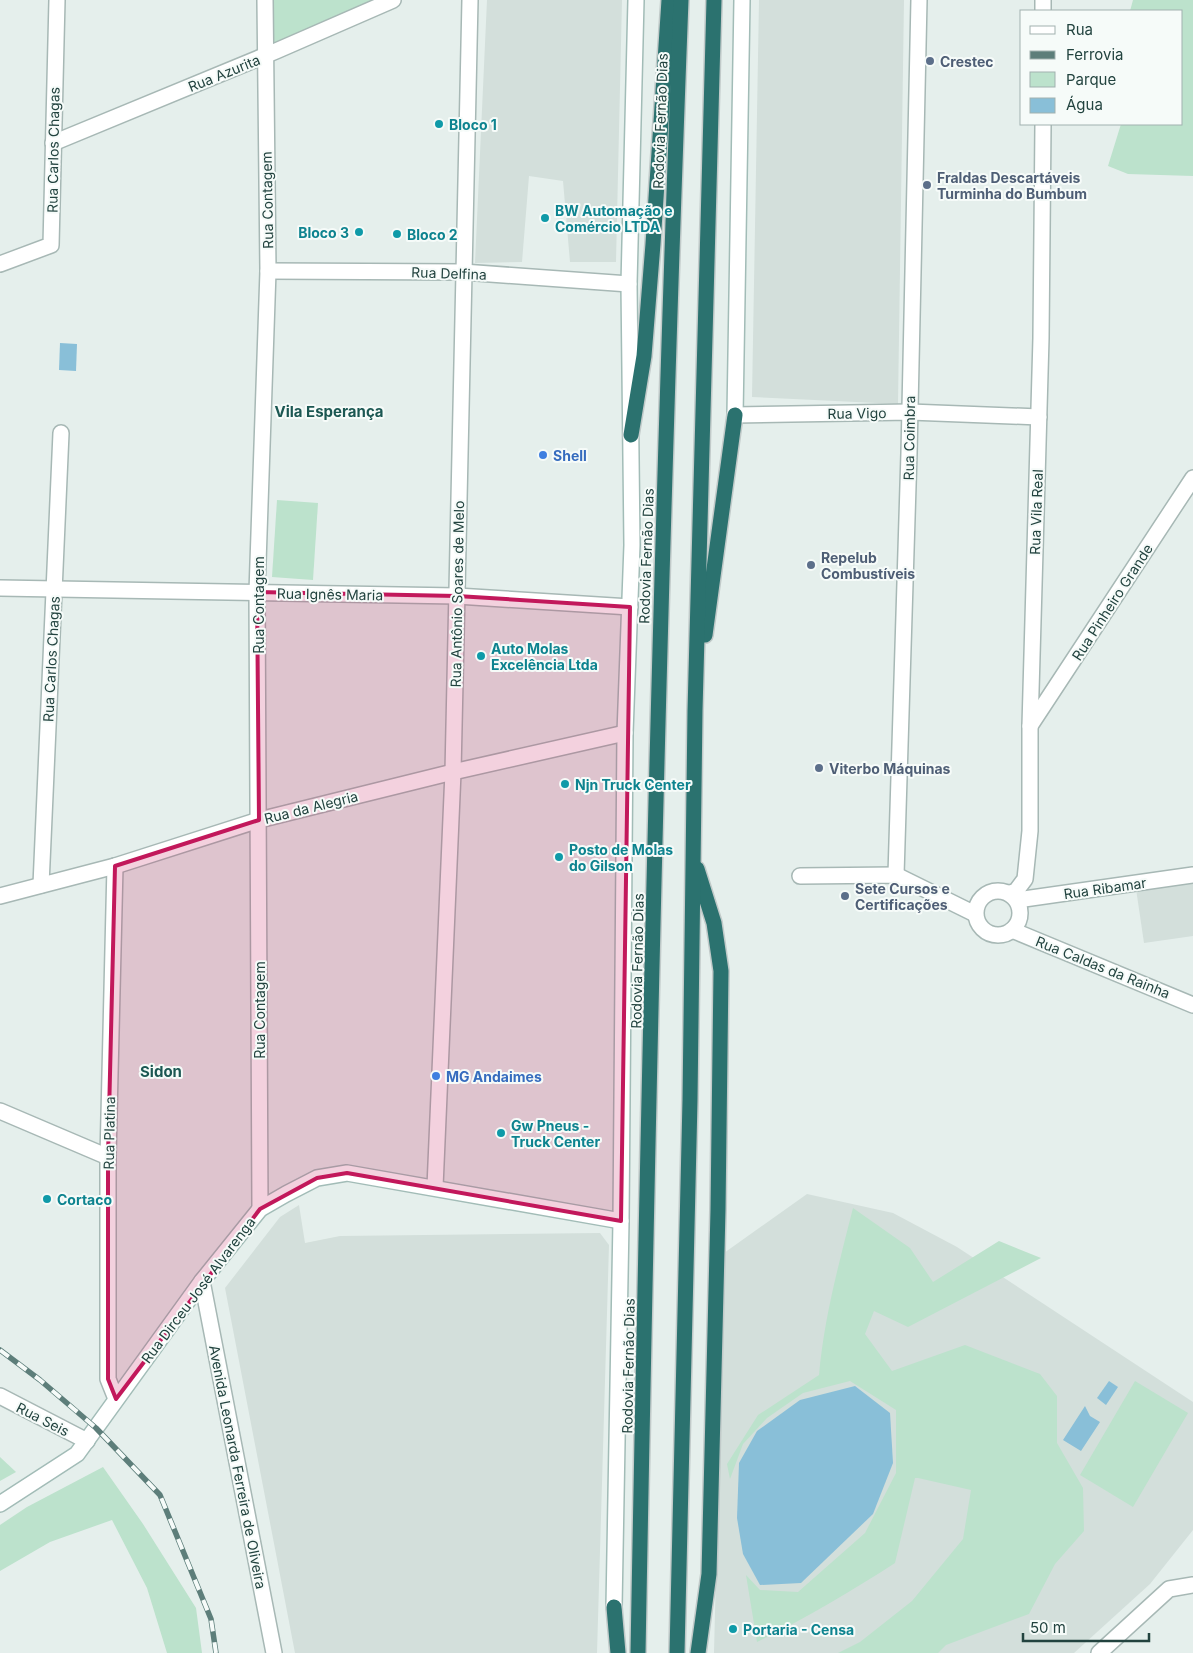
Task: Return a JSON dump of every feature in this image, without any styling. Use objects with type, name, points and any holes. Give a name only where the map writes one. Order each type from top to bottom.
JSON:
[{"type":"highway","points":[[631,435],[644,356],[670,0]]},
{"type":"highway","name":"Rodovia Fernão Dias","points":[[638,1653],[660,647],[681,0]]},
{"type":"highway","points":[[678,1653],[690,1110],[695,711],[714,0]]},
{"type":"highway","points":[[695,711],[735,415]]},
{"type":"highway","points":[[693,855],[714,923],[721,972],[718,1210],[709,1574],[698,1653]]},
{"type":"highway","points":[[614,1607],[618,1653]]},
{"type":"street","name":"Rua Carlos Chagas","points":[[0,264],[51,245],[57,0]]},
{"type":"street","name":"Rua Contagem","points":[[260,1210],[257,592],[268,271],[265,0]]},
{"type":"street","name":"Rua Azurita","points":[[53,143],[265,56],[393,0]]},
{"type":"street","name":"Rua Antônio Soares de Melo","points":[[435,1187],[452,772],[470,0]]},
{"type":"street","name":"Rodovia Fernão Dias","points":[[614,1607],[621,1221],[625,733],[632,545],[629,284],[636,0]]},
{"type":"street","points":[[735,415],[742,0]]},
{"type":"street","name":"Rua Coimbra","points":[[896,875],[910,412],[919,0]]},
{"type":"street","name":"Rua Vila Real","points":[[1014,897],[1025,878],[1030,831],[1030,726],[1041,338],[1042,125]]},
{"type":"street","name":"Rua Delfina","points":[[268,271],[463,272],[629,284]]},
{"type":"street","name":"Rua Vigo","points":[[735,415],[910,412],[1039,416]]},
{"type":"street","name":"Rua Carlos Chagas","points":[[40,885],[61,433]]},
{"type":"street","name":"Rua Pinheiro Grande","points":[[1030,726],[1193,478]]},
{"type":"street","name":"Rua Ignês Maria","points":[[0,588],[457,596],[630,607]]},
{"type":"street","name":"Rua da Alegria","points":[[0,896],[115,866],[259,820],[452,772],[625,733]]},
{"type":"street","name":"Rua Platina","points":[[115,866],[108,1157],[108,1379],[116,1399]]},
{"type":"street","points":[[800,876],[896,875],[976,914]]},
{"type":"street","name":"Rua Ribamar","points":[[1014,897],[1193,875]]},
{"type":"street","points":[[997,890],[1014,897],[1020,906],[1020,920],[1012,930],[1006,934],[992,934],[980,927],[976,914],[979,900],[990,891],[997,890]]},
{"type":"street","name":"Rua Caldas da Rainha","points":[[1012,930],[1193,1005]]},
{"type":"street","points":[[0,1111],[108,1157]]},
{"type":"street","name":"Rua Dirceu José Alvarenga","points":[[0,1504],[77,1454],[202,1281],[260,1210],[317,1178],[347,1173],[621,1221]]},
{"type":"street","name":"Avenida Leonarda Ferreira de Oliveira","points":[[202,1281],[274,1653]]},
{"type":"street","name":"Rua Seis","points":[[0,1396],[87,1440]]},
{"type":"street","points":[[1099,1653],[1169,1589],[1193,1585]]},
{"type":"highlighted area","points":[[257,592],[457,596],[630,607],[621,1221],[347,1173],[317,1178],[260,1209],[116,1399],[108,1379],[108,1157],[115,866],[259,820]]},
{"type":"shaded area","points":[[487,0],[622,0],[616,262],[570,262],[563,181],[529,176],[522,262],[475,263]]},
{"type":"shaded area","points":[[759,0],[904,0],[898,404],[752,397]]},
{"type":"shaded area","points":[[1193,878],[1193,936],[1144,943],[1135,882]]},
{"type":"shaded area","points":[[807,1194],[893,1213],[957,1247],[1193,1402],[1193,1530],[1150,1584],[1074,1653],[714,1653],[724,1253]]},
{"type":"shaded area","points":[[299,1205],[305,1243],[340,1236],[600,1233],[609,1245],[597,1653],[295,1653],[225,1288],[280,1217]]},
{"type":"green space","points":[[270,0],[380,0],[268,49]]},
{"type":"green space","points":[[1133,0],[1193,0],[1193,176],[1128,174],[1108,166],[1121,125],[1183,125],[1183,10],[1130,10]]},
{"type":"green space","points":[[277,500],[318,503],[313,580],[272,577]]},
{"type":"green space","points":[[853,1208],[910,1248],[933,1282],[999,1241],[1041,1258],[908,1327],[874,1311],[865,1334],[892,1371],[965,1345],[1040,1374],[1057,1396],[1057,1443],[1083,1488],[1084,1531],[1055,1564],[1029,1614],[946,1645],[938,1653],[838,1653],[860,1642],[912,1601],[963,1539],[971,1490],[918,1478],[915,1478],[895,1563],[827,1605],[757,1642],[746,1575],[760,1590],[798,1592],[865,1533],[896,1473],[896,1410],[850,1381],[803,1393],[767,1418],[743,1444],[730,1479],[727,1464],[758,1415],[819,1375],[828,1312]]},
{"type":"green space","points":[[1135,1381],[1188,1413],[1133,1507],[1080,1475]]},
{"type":"green space","points":[[0,1457],[16,1472],[0,1481]]},
{"type":"green space","points":[[103,1467],[143,1524],[196,1608],[202,1653],[167,1653],[147,1588],[112,1520],[50,1542],[0,1571],[0,1525],[27,1507]]},
{"type":"water","points":[[60,343],[77,344],[76,371],[59,370]]},
{"type":"water","points":[[1109,1381],[1118,1387],[1106,1405],[1097,1398]]},
{"type":"water","points":[[855,1386],[890,1413],[893,1463],[873,1514],[801,1583],[760,1585],[743,1554],[737,1518],[739,1463],[757,1431],[800,1400]]},
{"type":"water","points":[[1085,1406],[1090,1416],[1100,1422],[1081,1451],[1063,1440]]},
{"type":"railway","points":[[0,1350],[40,1380],[96,1428],[160,1495],[211,1619],[216,1653]]},
{"type":"place","name":"Crestec","points":[[930,61]]},
{"type":"place","name":"Bloco 1","points":[[439,124]]},
{"type":"place","name":"Fraldas Descartáveis Turminha do Bumbum","points":[[927,185]]},
{"type":"place","name":"BW Automação e Comércio LTDA","points":[[545,218]]},
{"type":"place","name":"Bloco 3","points":[[359,232]]},
{"type":"place","name":"Bloco 2","points":[[397,234]]},
{"type":"place","name":"Shell","points":[[543,455]]},
{"type":"place","name":"Repelub Combustíveis","points":[[811,565]]},
{"type":"place","name":"Auto Molas Excelência Ltda","points":[[481,656]]},
{"type":"place","name":"Viterbo Máquinas","points":[[819,768]]},
{"type":"place","name":"Njn Truck Center","points":[[565,784]]},
{"type":"place","name":"Posto de Molas do Gilson","points":[[559,857]]},
{"type":"place","name":"Sete Cursos e Certificações","points":[[845,896]]},
{"type":"place","name":"MG Andaimes","points":[[436,1076]]},
{"type":"place","name":"Gw Pneus - Truck Center","points":[[501,1133]]},
{"type":"place","name":"Cortaco","points":[[47,1199]]},
{"type":"place","name":"Portaria - Censa","points":[[733,1629]]},
{"type":"district","name":"Vila Esperança","points":[[329,411]]},
{"type":"district","name":"Sidon","points":[[161,1071]]}]
